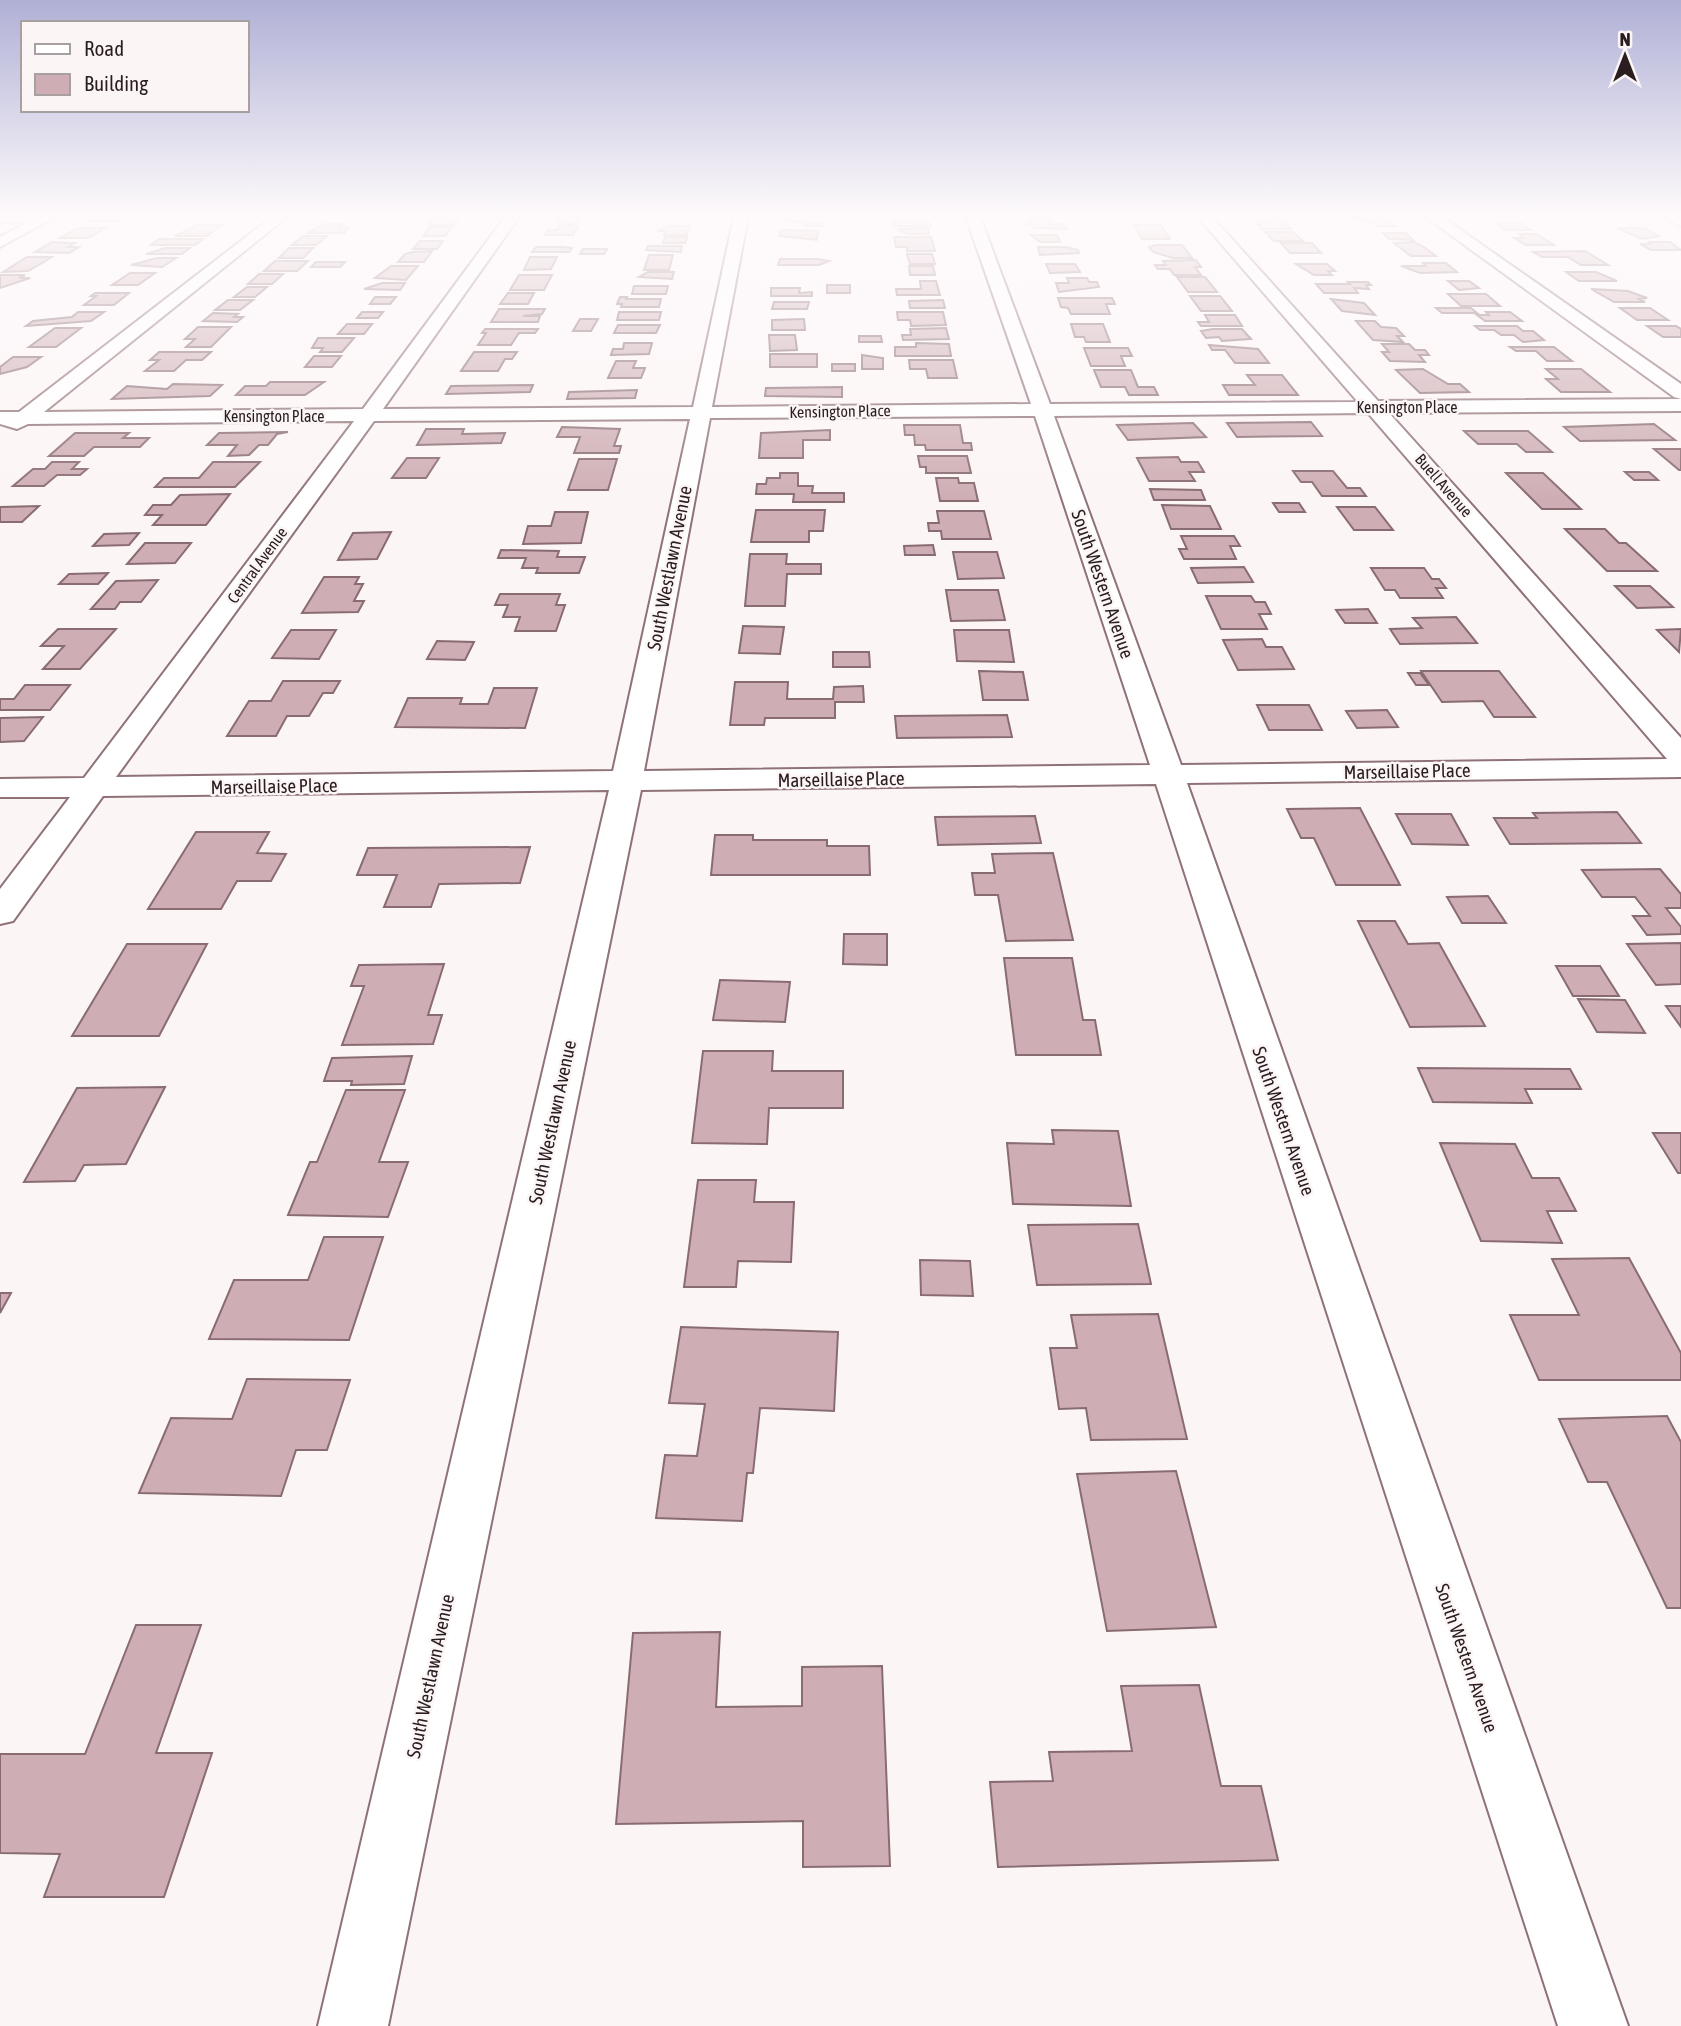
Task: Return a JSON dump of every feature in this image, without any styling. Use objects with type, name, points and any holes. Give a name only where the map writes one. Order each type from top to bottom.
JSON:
[{"type":"street","points":[[0,437],[160,312]]},
{"type":"street","name":"Central Avenue","points":[[0,913],[445,312]]},
{"type":"street","name":"South Westlawn Avenue","points":[[352,2026],[627,782],[721,312]]},
{"type":"street","name":"South Western Avenue","points":[[1007,312],[1093,551],[1593,2026]]},
{"type":"street","name":"Buell Avenue","points":[[1290,312],[1681,756]]},
{"type":"street","points":[[1566,312],[1681,393]]},
{"type":"street","name":"Kensington Place","points":[[0,418],[1681,405]]},
{"type":"street","name":"Marseillaise Place","points":[[0,788],[1681,768]]},
{"type":"building","points":[[78,312],[104,312],[91,321],[26,326],[33,321],[72,317]]},
{"type":"building","points":[[362,312],[383,312],[378,318],[357,318]]},
{"type":"building","points":[[497,312],[543,312],[523,316],[540,316],[538,322],[491,322]]},
{"type":"building","points":[[619,312],[661,312],[659,320],[617,320]]},
{"type":"building","points":[[897,312],[943,312],[946,325],[911,326],[910,320],[898,320]]},
{"type":"building","points":[[1070,312],[1109,312],[1110,314],[1071,314]]},
{"type":"building","points":[[1347,312],[1372,312],[1375,315]]},
{"type":"building","points":[[1440,312],[1477,313],[1442,313]]},
{"type":"building","points":[[1486,312],[1510,312],[1522,321],[1485,321],[1477,315],[1489,315]]},
{"type":"building","points":[[1625,312],[1655,312],[1668,320],[1637,320]]},
{"type":"building","points":[[213,313],[238,314],[234,317],[243,317],[237,322],[203,321]]},
{"type":"building","points":[[1205,315],[1235,315],[1242,326],[1201,326],[1198,322],[1209,322]]},
{"type":"building","points":[[580,319],[598,319],[591,331],[573,331]]},
{"type":"building","points":[[804,319],[805,330],[772,330],[772,320]]},
{"type":"building","points":[[1356,321],[1375,321],[1381,327],[1396,328],[1404,336],[1397,336],[1403,342],[1373,340]]},
{"type":"building","points":[[347,324],[372,324],[364,334],[338,334]]},
{"type":"building","points":[[1071,324],[1103,324],[1110,342],[1086,342],[1084,337],[1075,337]]},
{"type":"building","points":[[618,325],[660,325],[656,333],[614,333]]},
{"type":"building","points":[[1475,326],[1517,326],[1523,331],[1533,331],[1544,340],[1523,342],[1514,335],[1501,335],[1494,330],[1480,330]]},
{"type":"building","points":[[1647,326],[1676,326],[1681,329],[1681,337],[1663,337]]},
{"type":"building","points":[[198,327],[231,327],[211,347],[186,347],[195,339],[185,339]]},
{"type":"building","points":[[55,328],[81,328],[56,347],[29,347]]},
{"type":"building","points":[[946,328],[949,339],[903,340],[902,335],[911,335],[910,329]]},
{"type":"building","points":[[485,329],[538,329],[535,333],[519,333],[511,345],[478,345],[486,333],[482,333]]},
{"type":"building","points":[[1242,329],[1251,339],[1222,341],[1219,337],[1206,338],[1201,331]]},
{"type":"building","points":[[769,335],[795,335],[797,350],[770,351]]},
{"type":"building","points":[[859,336],[881,336],[882,342],[859,342]]},
{"type":"building","points":[[318,338],[354,338],[342,352],[320,352],[323,348],[312,348]]},
{"type":"building","points":[[624,343],[652,343],[649,354],[611,355],[613,349],[623,349]]},
{"type":"building","points":[[916,343],[949,344],[951,356],[895,356],[895,347],[916,347]]},
{"type":"building","points":[[1382,344],[1409,344],[1415,350],[1425,350],[1429,355],[1419,355],[1425,362],[1390,361],[1382,352],[1389,352]]},
{"type":"building","points":[[1209,345],[1258,349],[1269,363],[1235,363],[1225,350],[1212,350]]},
{"type":"building","points":[[1510,347],[1554,347],[1572,361],[1547,361],[1536,351],[1516,351]]},
{"type":"building","points":[[1084,348],[1128,348],[1132,356],[1121,356],[1125,366],[1091,366]]},
{"type":"building","points":[[159,352],[211,352],[202,360],[186,360],[174,371],[145,371],[159,360],[150,360]]},
{"type":"building","points":[[474,352],[517,352],[512,359],[505,359],[498,371],[461,371]]},
{"type":"building","points":[[770,354],[817,354],[817,367],[770,367]]},
{"type":"building","points":[[862,355],[883,358],[883,369],[862,369]]},
{"type":"building","points":[[314,356],[341,356],[332,367],[305,367]]},
{"type":"building","points":[[13,357],[41,357],[27,367],[0,374],[0,367]]},
{"type":"building","points":[[909,360],[953,360],[957,378],[928,378],[926,369],[910,369]]},
{"type":"building","points":[[616,361],[636,361],[633,368],[645,368],[641,378],[608,378]]},
{"type":"building","points":[[832,364],[855,364],[855,371],[832,371]]},
{"type":"building","points":[[1423,369],[1448,384],[1460,384],[1469,392],[1420,393],[1396,370]]},
{"type":"building","points":[[1546,369],[1581,369],[1610,392],[1561,392],[1546,379],[1558,379]]},
{"type":"building","points":[[1094,370],[1131,370],[1138,387],[1154,387],[1158,395],[1129,395],[1125,387],[1101,387]]},
{"type":"building","points":[[1247,375],[1282,375],[1298,395],[1229,395],[1223,385],[1255,385]]},
{"type":"building","points":[[270,382],[324,382],[305,395],[236,395],[245,386],[266,386]]},
{"type":"building","points":[[173,384],[222,385],[210,396],[112,399],[127,386],[167,389]]},
{"type":"building","points":[[533,385],[530,392],[446,394],[451,386]]},
{"type":"building","points":[[842,387],[842,397],[765,396],[766,388]]},
{"type":"building","points":[[637,390],[635,398],[567,399],[569,392]]},
{"type":"building","points":[[1311,422],[1322,436],[1237,437],[1227,423]]},
{"type":"building","points":[[1193,423],[1206,437],[1128,440],[1117,425]]},
{"type":"building","points":[[1654,424],[1675,440],[1580,441],[1564,427]]},
{"type":"building","points":[[904,425],[960,425],[963,443],[971,443],[972,450],[926,450],[925,445],[915,445],[914,435],[905,435]]},
{"type":"building","points":[[562,427],[620,429],[614,446],[621,446],[619,453],[574,453],[580,437],[557,437]]},
{"type":"building","points":[[426,429],[464,429],[462,434],[505,433],[501,443],[417,445]]},
{"type":"building","points":[[830,430],[830,440],[803,440],[803,458],[759,458],[761,433]]},
{"type":"building","points":[[1464,431],[1528,431],[1552,452],[1526,452],[1517,444],[1478,444]]},
{"type":"building","points":[[288,432],[277,434],[268,445],[259,445],[249,455],[228,456],[237,445],[207,445],[219,433]]},
{"type":"building","points":[[75,433],[129,433],[123,438],[149,438],[140,447],[94,447],[84,456],[49,456]]},
{"type":"building","points":[[1654,449],[1681,449],[1681,470],[1679,470]]},
{"type":"building","points":[[918,456],[967,456],[971,473],[926,473],[926,467],[920,467]]},
{"type":"building","points":[[1178,457],[1181,462],[1198,462],[1204,472],[1189,472],[1195,481],[1149,481],[1137,458]]},
{"type":"building","points":[[407,458],[439,458],[426,478],[392,478]]},
{"type":"building","points":[[579,459],[617,459],[608,490],[568,490]]},
{"type":"building","points":[[52,462],[79,462],[72,469],[87,469],[80,475],[57,475],[44,486],[13,486],[33,469],[45,469]]},
{"type":"building","points":[[213,462],[260,462],[235,487],[155,487],[164,478],[199,478]]},
{"type":"building","points":[[1293,471],[1333,471],[1347,488],[1360,488],[1366,496],[1322,496],[1312,482],[1301,482]]},
{"type":"building","points":[[1625,472],[1649,472],[1658,480],[1634,480]]},
{"type":"building","points":[[780,473],[798,473],[798,486],[813,486],[812,493],[844,493],[844,502],[793,502],[794,494],[756,494],[757,484],[766,484],[767,478],[780,478]]},
{"type":"building","points":[[1506,473],[1543,473],[1581,509],[1542,509]]},
{"type":"building","points":[[936,478],[958,478],[959,483],[974,483],[978,501],[940,501]]},
{"type":"building","points":[[1150,489],[1201,490],[1205,500],[1154,500]]},
{"type":"building","points":[[230,494],[206,525],[153,525],[162,515],[145,515],[153,505],[171,505],[180,495]]},
{"type":"building","points":[[1273,503],[1299,503],[1305,512],[1279,512]]},
{"type":"building","points":[[1162,505],[1210,506],[1221,529],[1171,529]]},
{"type":"building","points":[[39,506],[22,522],[0,522],[0,507]]},
{"type":"building","points":[[1337,507],[1375,507],[1393,530],[1354,530]]},
{"type":"building","points":[[756,510],[825,510],[823,531],[809,531],[809,542],[751,542]]},
{"type":"building","points":[[937,511],[984,511],[991,539],[942,539],[941,531],[929,531],[928,523],[939,523]]},
{"type":"building","points":[[555,512],[588,512],[581,543],[523,544],[528,526],[551,526]]},
{"type":"building","points":[[1565,529],[1605,529],[1619,543],[1626,543],[1657,571],[1607,571]]},
{"type":"building","points":[[391,532],[377,559],[338,560],[353,533]]},
{"type":"building","points":[[139,533],[129,545],[93,546],[104,534]]},
{"type":"building","points":[[1181,536],[1234,536],[1240,546],[1230,546],[1236,559],[1184,559],[1179,549],[1187,549]]},
{"type":"building","points":[[145,543],[191,543],[175,563],[127,564]]},
{"type":"building","points":[[933,545],[935,555],[905,555],[904,546]]},
{"type":"building","points":[[501,550],[559,551],[557,557],[585,557],[579,573],[536,573],[538,568],[522,568],[526,558],[498,558]]},
{"type":"building","points":[[953,552],[997,552],[1004,578],[958,579]]},
{"type":"building","points":[[750,554],[787,554],[786,564],[821,564],[821,574],[787,574],[785,606],[745,606]]},
{"type":"building","points":[[1244,567],[1253,582],[1198,583],[1191,568]]},
{"type":"building","points":[[1371,568],[1424,568],[1432,579],[1439,579],[1446,588],[1436,588],[1443,598],[1400,598],[1395,590],[1385,590]]},
{"type":"building","points":[[108,573],[98,584],[59,584],[69,574]]},
{"type":"building","points":[[324,577],[359,577],[355,584],[363,584],[354,601],[364,601],[358,612],[302,613]]},
{"type":"building","points":[[158,580],[141,602],[120,602],[115,609],[91,609],[116,581]]},
{"type":"building","points":[[1615,586],[1650,586],[1673,607],[1637,608]]},
{"type":"building","points":[[946,590],[998,590],[1005,620],[951,621]]},
{"type":"building","points":[[500,594],[560,594],[556,605],[565,605],[556,631],[515,631],[520,617],[503,617],[508,605],[495,605]]},
{"type":"building","points":[[1206,596],[1251,596],[1255,602],[1265,602],[1271,614],[1259,614],[1267,629],[1221,629]]},
{"type":"building","points":[[1368,609],[1377,623],[1345,623],[1336,610]]},
{"type":"building","points":[[1456,617],[1477,643],[1400,644],[1390,629],[1422,628],[1413,618]]},
{"type":"building","points":[[743,626],[784,627],[780,654],[739,653]]},
{"type":"building","points":[[58,629],[116,629],[80,669],[43,669],[64,646],[41,646]]},
{"type":"building","points":[[1681,629],[1679,652],[1657,630]]},
{"type":"building","points":[[291,630],[336,630],[319,659],[272,658]]},
{"type":"building","points":[[954,630],[1009,630],[1014,662],[957,661]]},
{"type":"building","points":[[1262,639],[1266,647],[1282,647],[1294,669],[1238,670],[1223,640]]},
{"type":"building","points":[[437,641],[474,642],[465,660],[427,659]]},
{"type":"building","points":[[833,652],[869,652],[870,667],[833,667]]},
{"type":"building","points":[[979,671],[1023,672],[1028,700],[983,700]]},
{"type":"building","points":[[1421,671],[1499,671],[1535,717],[1494,717],[1483,701],[1442,702]]},
{"type":"building","points":[[1408,673],[1420,673],[1429,685],[1416,685]]},
{"type":"building","points":[[283,681],[340,681],[333,693],[323,693],[309,716],[287,716],[276,736],[227,736],[249,701],[271,701]]},
{"type":"building","points":[[735,682],[788,682],[787,699],[833,699],[834,687],[863,686],[864,702],[835,702],[835,718],[765,718],[764,725],[730,725]]},
{"type":"building","points":[[25,685],[70,685],[50,710],[0,710],[0,699],[14,699]]},
{"type":"building","points":[[494,688],[537,688],[525,728],[395,727],[408,698],[462,698],[460,704],[488,704]]},
{"type":"building","points":[[1257,705],[1309,705],[1322,730],[1269,730]]},
{"type":"building","points":[[1387,710],[1398,727],[1357,728],[1346,711]]},
{"type":"building","points":[[1007,715],[1012,737],[897,738],[895,716]]},
{"type":"building","points":[[43,717],[24,741],[0,742],[0,718]]},
{"type":"building","points":[[1360,808],[1400,885],[1336,885],[1314,838],[1301,838],[1287,809]]},
{"type":"building","points":[[1617,812],[1641,843],[1510,844],[1494,818],[1537,818],[1533,813]]},
{"type":"building","points":[[1396,814],[1451,814],[1468,845],[1412,844]]},
{"type":"building","points":[[1035,816],[1041,843],[938,845],[935,817]]},
{"type":"building","points":[[196,832],[269,832],[257,853],[286,854],[271,881],[237,881],[221,909],[148,909]]},
{"type":"building","points":[[715,835],[753,835],[753,840],[827,840],[827,846],[869,846],[870,875],[711,875]]},
{"type":"building","points":[[530,847],[520,883],[439,884],[431,907],[384,907],[397,875],[357,875],[368,848]]},
{"type":"building","points":[[1053,853],[1073,940],[1006,941],[998,895],[975,895],[972,873],[995,873],[992,854]]},
{"type":"building","points":[[1660,869],[1681,894],[1681,908],[1666,908],[1681,927],[1681,934],[1647,935],[1633,916],[1650,916],[1635,897],[1602,897],[1582,870]]},
{"type":"building","points":[[1488,896],[1506,923],[1462,923],[1447,897]]},
{"type":"building","points":[[1358,921],[1395,921],[1408,944],[1439,943],[1485,1026],[1410,1027]]},
{"type":"building","points":[[844,934],[887,934],[887,965],[843,964]]},
{"type":"building","points":[[1681,943],[1681,984],[1656,985],[1627,944]]},
{"type":"building","points":[[127,944],[207,944],[159,1036],[72,1036]]},
{"type":"building","points":[[1004,958],[1072,958],[1083,1020],[1095,1020],[1101,1055],[1016,1055]]},
{"type":"building","points":[[444,964],[428,1015],[442,1015],[433,1044],[342,1045],[364,986],[351,986],[359,965]]},
{"type":"building","points":[[1556,966],[1600,966],[1619,996],[1573,996]]},
{"type":"building","points":[[720,980],[790,982],[785,1022],[713,1020]]},
{"type":"building","points":[[1578,999],[1625,1000],[1645,1033],[1597,1032]]},
{"type":"building","points":[[1666,1006],[1681,1006],[1681,1027]]},
{"type":"building","points":[[703,1051],[773,1051],[772,1071],[843,1071],[843,1108],[769,1108],[767,1144],[692,1143]]},
{"type":"building","points":[[412,1056],[404,1084],[351,1085],[352,1081],[324,1081],[332,1058]]},
{"type":"building","points":[[1418,1068],[1570,1069],[1581,1089],[1525,1089],[1532,1103],[1433,1102]]},
{"type":"building","points":[[165,1087],[126,1164],[84,1165],[75,1181],[24,1182],[77,1088]]},
{"type":"building","points":[[346,1090],[405,1090],[379,1162],[408,1162],[388,1217],[288,1215],[310,1162],[317,1162]]},
{"type":"building","points":[[1052,1130],[1118,1131],[1131,1206],[1013,1204],[1007,1143],[1054,1144]]},
{"type":"building","points":[[1653,1133],[1681,1133],[1681,1173],[1678,1173]]},
{"type":"building","points":[[1440,1143],[1515,1144],[1532,1178],[1559,1178],[1576,1211],[1547,1211],[1562,1243],[1481,1241]]},
{"type":"building","points":[[698,1180],[756,1180],[754,1202],[794,1202],[791,1262],[738,1261],[736,1287],[684,1287]]},
{"type":"building","points":[[1138,1224],[1151,1284],[1037,1285],[1028,1225]]},
{"type":"building","points":[[324,1237],[383,1237],[349,1340],[209,1339],[234,1280],[308,1280]]},
{"type":"building","points":[[1629,1258],[1681,1353],[1681,1380],[1539,1380],[1510,1315],[1579,1315],[1552,1259]]},
{"type":"building","points":[[920,1260],[970,1261],[973,1296],[921,1295]]},
{"type":"building","points":[[0,1293],[11,1293],[0,1313]]},
{"type":"building","points":[[1158,1314],[1187,1439],[1091,1440],[1086,1408],[1059,1409],[1050,1348],[1077,1348],[1071,1315]]},
{"type":"building","points":[[681,1327],[838,1332],[834,1411],[760,1408],[753,1473],[747,1473],[742,1521],[656,1518],[665,1455],[697,1456],[705,1404],[669,1403]]},
{"type":"building","points":[[247,1379],[350,1380],[327,1450],[296,1450],[281,1496],[139,1493],[171,1418],[232,1419]]},
{"type":"building","points":[[1667,1416],[1681,1442],[1681,1608],[1667,1608],[1607,1482],[1588,1482],[1559,1419]]},
{"type":"building","points":[[1176,1471],[1216,1627],[1107,1631],[1077,1474]]},
{"type":"building","points":[[136,1625],[201,1625],[156,1753],[212,1753],[164,1897],[44,1897],[60,1854],[0,1853],[0,1754],[85,1754]]},
{"type":"building","points":[[720,1632],[716,1707],[802,1706],[802,1667],[882,1666],[890,1866],[803,1867],[803,1821],[616,1824],[633,1633]]},
{"type":"building","points":[[1199,1685],[1221,1786],[1261,1786],[1278,1860],[998,1867],[990,1782],[1053,1781],[1049,1752],[1132,1751],[1121,1686]]}]
